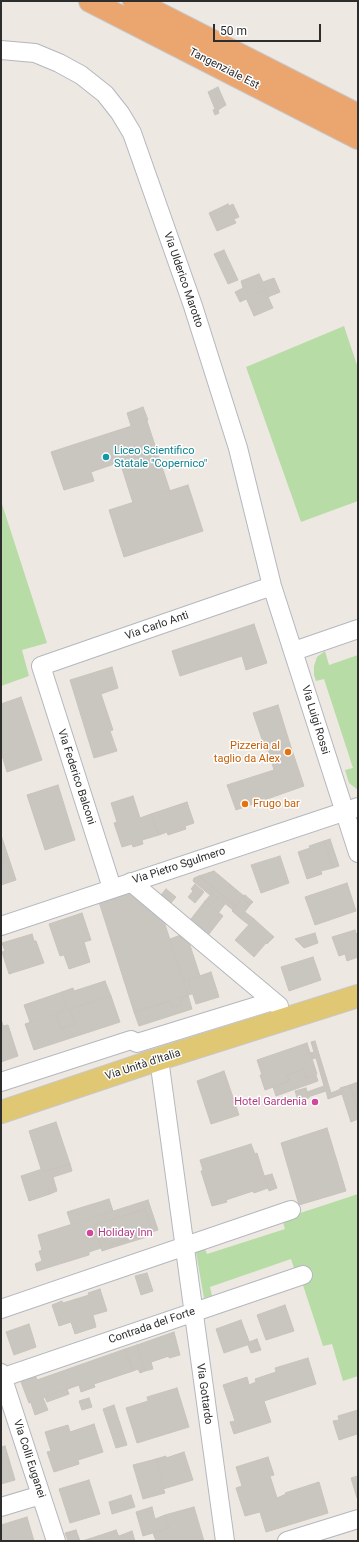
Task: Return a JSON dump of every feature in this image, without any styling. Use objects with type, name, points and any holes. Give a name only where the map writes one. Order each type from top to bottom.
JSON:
[{"type":"highway","name":"Tangenziale Est","points":[[90,1],[159,25],[218,55],[358,138]]},
{"type":"highway","name":"Tangenziale Est","points":[[134,1],[159,25]]},
{"type":"highway","name":"Tangenziale Est","points":[[218,55],[358,115]]},
{"type":"main road","name":"Via Unità d'Italia","points":[[1,1112],[159,1059],[358,996]]},
{"type":"street","name":"Via Ulderico Marotto","points":[[1,50],[34,53],[59,63],[81,75],[105,94],[120,113],[132,133],[193,306],[238,448],[272,586]]},
{"type":"street","name":"Via Luigi Rossi","points":[[272,586],[351,809],[358,853]]},
{"type":"street","name":"Via Carlo Anti","points":[[41,666],[272,586]]},
{"type":"street","points":[[294,651],[358,629]]},
{"type":"street","name":"Via Federico Balconi","points":[[41,666],[112,888]]},
{"type":"street","name":"Via Pietro Sgulmero","points":[[1,926],[351,809]]},
{"type":"street","points":[[132,882],[280,1007],[285,1020]]},
{"type":"street","points":[[1,1082],[130,1040],[137,1043],[273,1001]]},
{"type":"street","name":"Via Gottardo","points":[[159,1059],[225,1541]]},
{"type":"street","points":[[34,1072],[42,1099]]},
{"type":"street","points":[[1,1309],[291,1210]]},
{"type":"street","name":"Contrada del Forte","points":[[1,1376],[302,1275]]},
{"type":"street","name":"Via Colli Euganei","points":[[1,1376],[56,1541]]},
{"type":"street","points":[[1,1507],[41,1495]]},
{"type":"street","points":[[287,1541],[358,1519]]},
{"type":"green space","points":[[344,326],[358,368],[358,501],[301,522],[246,367]]},
{"type":"green space","points":[[1,501],[47,643],[22,650],[29,676],[1,686]]},
{"type":"green space","points":[[325,651],[329,665],[358,655],[358,790],[349,783],[345,770],[353,768],[324,679],[316,681],[314,675],[314,666],[317,657]]},
{"type":"green space","points":[[358,1194],[358,1376],[343,1381],[332,1344],[323,1346],[297,1267],[294,1268],[291,1259],[210,1287],[212,1296],[204,1298],[195,1247],[203,1244],[207,1254],[285,1229],[282,1219]]},
{"type":"building","points":[[218,87],[226,105],[218,110],[219,113],[215,115],[213,110],[215,109],[208,92]]},
{"type":"building","points":[[228,204],[229,206],[233,204],[239,217],[234,219],[236,223],[217,231],[209,213]]},
{"type":"building","points":[[224,250],[238,280],[228,284],[214,254]]},
{"type":"building","points":[[259,274],[263,282],[274,278],[280,292],[268,297],[265,290],[240,302],[235,292],[243,288],[241,281]]},
{"type":"building","points":[[265,290],[273,308],[254,316],[246,298]]},
{"type":"building","points":[[143,407],[148,420],[131,426],[127,413]]},
{"type":"building","name":"Liceo Scientifico Statale \"Copernico\"","points":[[147,421],[170,491],[133,503],[120,462],[91,472],[94,481],[64,490],[51,452]]},
{"type":"building","points":[[188,485],[203,531],[124,557],[109,510]]},
{"type":"building","points":[[254,624],[267,663],[246,670],[242,656],[180,676],[172,651]]},
{"type":"building","points":[[112,667],[118,688],[101,694],[113,730],[110,731],[117,751],[94,758],[70,680]]},
{"type":"building","points":[[21,697],[42,760],[7,772],[1,752],[1,704]]},
{"type":"building","points":[[278,705],[290,744],[266,751],[253,713]]},
{"type":"building","points":[[290,744],[304,786],[236,810],[227,785],[274,770],[268,750]]},
{"type":"building","points":[[58,785],[75,840],[45,850],[27,795]]},
{"type":"building","points":[[133,796],[140,818],[151,814],[159,835],[142,840],[143,844],[133,847],[132,844],[122,847],[114,823],[117,822],[111,803]]},
{"type":"building","points":[[187,802],[194,823],[185,826],[186,829],[168,835],[167,832],[159,835],[151,814]]},
{"type":"building","points":[[1,835],[16,880],[1,885]]},
{"type":"building","points":[[330,839],[339,866],[333,868],[324,841]]},
{"type":"building","points":[[324,841],[333,868],[321,871],[322,874],[307,879],[298,852],[310,848],[309,846]]},
{"type":"building","points":[[280,856],[289,883],[261,893],[251,865]]},
{"type":"building","points":[[214,871],[244,896],[236,906],[199,876]]},
{"type":"building","points":[[199,876],[236,906],[233,910],[212,893],[210,895],[193,881],[194,878]]},
{"type":"building","points":[[347,883],[356,911],[315,925],[305,897]]},
{"type":"building","points":[[195,884],[204,892],[200,897],[191,889]]},
{"type":"building","points":[[166,889],[176,897],[171,903],[161,895]]},
{"type":"building","points":[[135,890],[160,909],[188,995],[180,998],[182,1004],[172,1008],[170,1001],[134,1012],[99,902]]},
{"type":"building","points":[[193,891],[200,897],[195,903],[188,897]]},
{"type":"building","points":[[212,893],[225,904],[219,912],[205,901]]},
{"type":"building","points":[[245,895],[253,902],[250,905],[242,898]]},
{"type":"building","points":[[242,898],[250,905],[240,918],[232,911]]},
{"type":"building","points":[[205,901],[223,916],[209,934],[191,919]]},
{"type":"building","points":[[245,912],[254,919],[249,925],[240,918]]},
{"type":"building","points":[[82,913],[91,940],[84,942],[90,962],[69,969],[64,955],[60,956],[49,924]]},
{"type":"building","points":[[254,919],[274,937],[267,944],[266,943],[254,957],[235,940]]},
{"type":"building","points":[[355,930],[358,938],[358,957],[347,961],[345,954],[339,956],[332,937]]},
{"type":"building","points":[[186,933],[200,976],[183,981],[170,939]]},
{"type":"building","points":[[315,933],[318,943],[304,948],[295,939]]},
{"type":"building","points":[[32,934],[44,963],[9,974],[2,952],[5,951],[2,943]]},
{"type":"building","points":[[313,957],[321,980],[289,991],[281,967]]},
{"type":"building","points":[[211,972],[219,997],[196,1004],[188,980]]},
{"type":"building","points":[[188,980],[192,994],[188,995],[183,981]]},
{"type":"building","points":[[105,981],[111,996],[67,1010],[62,992],[73,988],[74,991]]},
{"type":"building","points":[[62,992],[67,1010],[30,1022],[24,1005]]},
{"type":"building","points":[[188,995],[192,1009],[139,1026],[134,1012],[170,1001],[172,1008],[182,1004],[180,998]]},
{"type":"building","points":[[111,996],[120,1022],[34,1050],[25,1024],[56,1014],[61,1029],[75,1024],[70,1009]]},
{"type":"building","points":[[70,1009],[75,1024],[61,1029],[56,1014]]},
{"type":"building","points":[[1,1019],[3,1026],[8,1025],[18,1056],[1,1062]]},
{"type":"building","points":[[315,1041],[331,1093],[341,1089],[342,1094],[328,1099],[326,1091],[308,1097],[307,1092],[324,1086],[316,1058],[312,1059],[310,1053],[314,1052],[311,1042]]},
{"type":"building","points":[[307,1043],[317,1074],[306,1078],[303,1069],[287,1075],[290,1081],[265,1090],[257,1060]]},
{"type":"building","points":[[303,1069],[306,1078],[316,1075],[318,1081],[276,1096],[273,1087],[290,1081],[287,1075]]},
{"type":"building","points":[[224,1071],[239,1115],[211,1124],[197,1081]]},
{"type":"building","points":[[358,1082],[358,1111],[350,1085]]},
{"type":"building","points":[[350,1085],[358,1111],[358,1119],[351,1122],[340,1088]]},
{"type":"building","points":[[306,1088],[309,1098],[298,1101],[295,1091]]},
{"type":"building","points":[[56,1122],[70,1164],[42,1172],[29,1131]]},
{"type":"building","points":[[327,1128],[346,1191],[299,1205],[281,1143]]},
{"type":"building","points":[[251,1144],[255,1154],[257,1153],[268,1188],[254,1193],[253,1191],[226,1200],[227,1202],[212,1206],[201,1171],[203,1170],[200,1160]]},
{"type":"building","points":[[70,1164],[72,1171],[53,1177],[57,1191],[50,1194],[42,1172]]},
{"type":"building","points":[[42,1169],[50,1194],[29,1201],[21,1176]]},
{"type":"building","points":[[272,1174],[277,1188],[269,1191],[264,1176]]},
{"type":"building","points":[[109,1199],[113,1211],[71,1224],[67,1212]]},
{"type":"building","points":[[148,1200],[158,1230],[110,1246],[110,1244],[152,1230],[145,1209],[94,1225],[101,1248],[89,1252],[89,1255],[37,1271],[35,1264],[42,1261],[39,1251],[42,1250],[38,1235]]},
{"type":"building","points":[[145,1209],[152,1230],[110,1244],[111,1248],[102,1251],[94,1225]]},
{"type":"building","points":[[152,1232],[153,1235],[111,1248],[110,1246]]},
{"type":"building","points":[[147,1273],[153,1291],[141,1295],[135,1276]]},
{"type":"building","points":[[100,1289],[107,1311],[93,1315],[96,1327],[75,1334],[71,1322],[59,1326],[52,1305],[62,1301],[63,1303],[89,1295],[88,1293]]},
{"type":"building","points":[[285,1305],[294,1331],[266,1340],[257,1315]]},
{"type":"building","points":[[241,1320],[250,1344],[224,1353],[216,1329]]},
{"type":"building","points":[[29,1324],[36,1347],[14,1355],[6,1332]]},
{"type":"building","points":[[174,1332],[180,1355],[169,1358],[169,1356],[151,1362],[153,1369],[145,1371],[137,1345]]},
{"type":"building","points":[[257,1339],[261,1350],[251,1353],[248,1345],[250,1344],[249,1342]]},
{"type":"building","points":[[137,1345],[145,1371],[140,1373],[138,1369],[133,1371],[125,1349]]},
{"type":"building","points":[[125,1349],[133,1371],[94,1384],[95,1387],[81,1392],[79,1385],[29,1403],[21,1382],[36,1377],[37,1380]]},
{"type":"building","points":[[308,1358],[316,1384],[264,1401],[271,1422],[234,1434],[230,1422],[235,1421],[223,1385],[247,1377],[249,1385],[256,1382],[255,1379],[276,1372],[275,1368]]},
{"type":"building","points":[[177,1388],[189,1427],[137,1443],[126,1408],[148,1401],[147,1397]]},
{"type":"building","points":[[67,1389],[69,1394],[47,1402],[45,1397]]},
{"type":"building","points":[[43,1398],[48,1410],[35,1415],[31,1403]]},
{"type":"building","points":[[89,1398],[92,1407],[82,1410],[79,1401]]},
{"type":"building","points":[[114,1405],[127,1445],[116,1448],[103,1409]]},
{"type":"building","points":[[358,1410],[358,1438],[357,1434],[339,1440],[333,1421],[339,1420],[338,1416]]},
{"type":"building","points":[[94,1424],[103,1452],[78,1460],[79,1464],[54,1472],[47,1452],[51,1451],[45,1432],[68,1425],[70,1432]]},
{"type":"building","points":[[5,1446],[15,1480],[1,1484],[1,1447]]},
{"type":"building","points":[[184,1452],[193,1480],[163,1489],[159,1477],[162,1477],[156,1459],[166,1456],[166,1458]]},
{"type":"building","points":[[268,1457],[274,1475],[270,1476],[277,1498],[286,1494],[285,1493],[319,1482],[328,1513],[266,1532],[260,1512],[245,1516],[236,1488],[242,1486],[236,1467]]},
{"type":"building","points":[[156,1459],[162,1477],[159,1477],[165,1493],[143,1499],[133,1465]]},
{"type":"building","points":[[358,1476],[358,1498],[357,1498],[351,1478]]},
{"type":"building","points":[[89,1480],[100,1514],[70,1523],[59,1489]]},
{"type":"building","points":[[131,1495],[135,1507],[112,1514],[109,1502]]},
{"type":"building","points":[[152,1507],[155,1519],[165,1515],[169,1528],[143,1536],[136,1512]]},
{"type":"building","points":[[194,1507],[204,1541],[156,1541],[153,1533],[169,1528],[165,1515]]},
{"type":"building","points":[[27,1517],[34,1541],[1,1541],[1,1525]]},
{"type":"building","points":[[76,1530],[80,1541],[68,1541],[65,1533]]},
{"type":"building","points":[[116,1530],[120,1539],[115,1541],[99,1541],[98,1536]]},
{"type":"building","points":[[132,1531],[135,1541],[115,1541],[120,1539],[119,1536]]},
{"type":"building","points":[[98,1536],[99,1541],[82,1541]]},
{"type":"place","name":"Liceo Scientifico Statale \"Copernico\"","points":[[106,457]]},
{"type":"place","name":"Pizzeria al taglio da Alex","points":[[288,752]]},
{"type":"place","name":"Frugo bar","points":[[245,804]]},
{"type":"place","name":"Hotel Gardenia","points":[[315,1102]]},
{"type":"place","name":"Holiday Inn","points":[[90,1233]]}]
